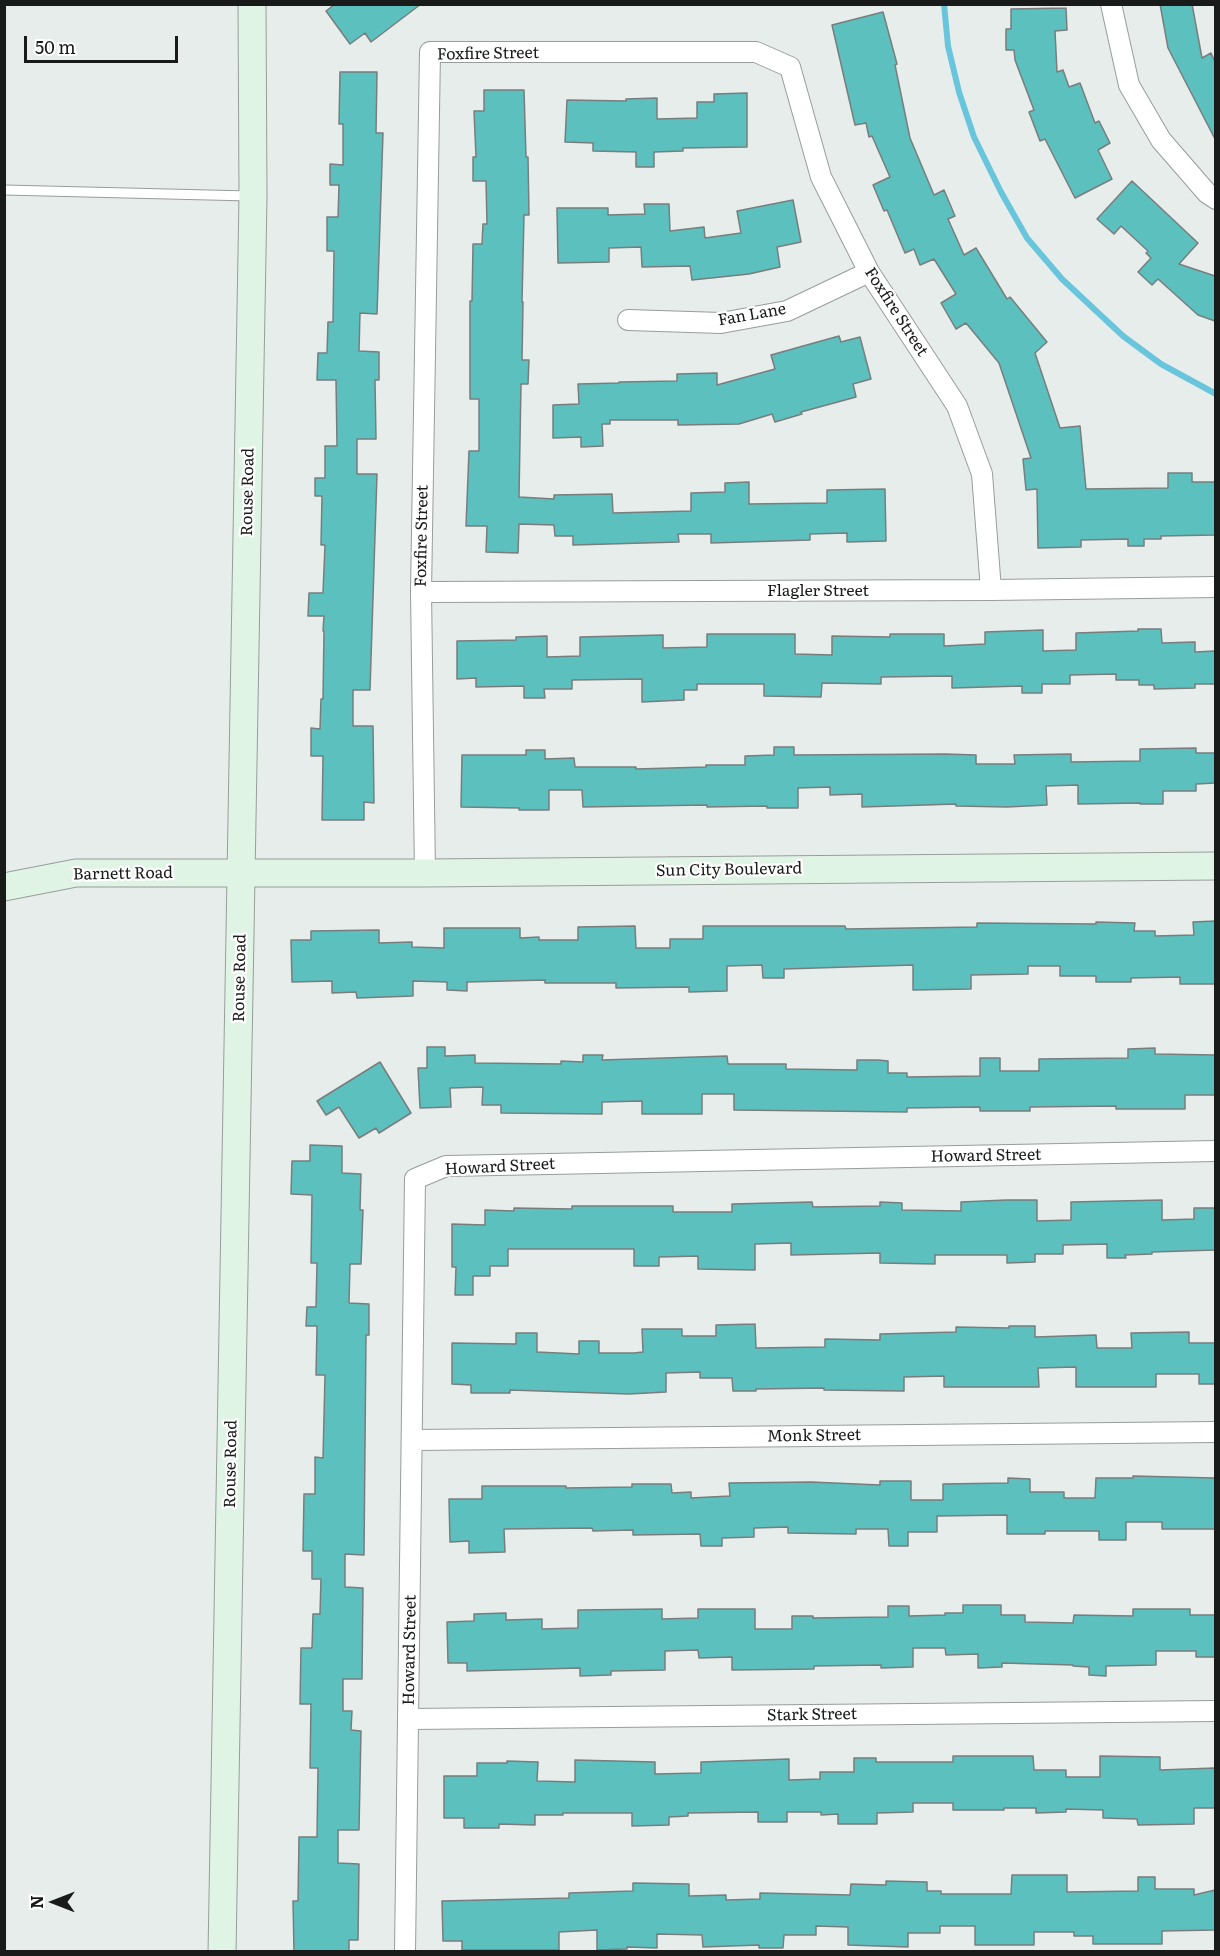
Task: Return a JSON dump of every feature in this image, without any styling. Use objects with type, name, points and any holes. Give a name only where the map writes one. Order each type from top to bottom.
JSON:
[{"type":"street","name":"Rouse Road","points":[[222,1952],[253,196],[252,4]]},
{"type":"street","points":[[1110,4],[1129,85],[1161,140],[1207,193],[1215,199]]},
{"type":"street","name":"Foxfire Street","points":[[425,873],[421,592],[430,52],[756,52],[790,67],[821,177],[869,272],[957,406],[982,474],[991,590]]},
{"type":"street","name":"Fan Lane","points":[[628,320],[721,323],[787,311],[869,272]]},
{"type":"street","name":"Flagler Street","points":[[421,592],[1215,587]]},
{"type":"street","name":"Sun City Boulevard","points":[[242,873],[1215,866]]},
{"type":"street","name":"Barnett Road","points":[[4,887],[76,873],[242,873]]},
{"type":"street","name":"Howard Street","points":[[405,1952],[415,1179],[446,1166],[1215,1151]]},
{"type":"street","name":"Monk Street","points":[[413,1440],[1215,1432]]},
{"type":"street","name":"Stark Street","points":[[408,1719],[1215,1711]]},
{"type":"lane","points":[[4,190],[253,196]]},
{"type":"building","points":[[335,4],[421,4],[371,42],[365,33],[350,44],[326,11]]},
{"type":"building","points":[[1160,4],[1192,4],[1202,58],[1211,53],[1215,62],[1215,139],[1168,48]]},
{"type":"building","points":[[1066,8],[1067,30],[1055,31],[1057,72],[1063,70],[1069,87],[1080,83],[1095,123],[1099,121],[1110,143],[1098,150],[1112,179],[1075,198],[1045,139],[1040,141],[1029,112],[1034,110],[1015,60],[1014,50],[1006,50],[1006,29],[1011,29],[1011,9]]},
{"type":"building","points":[[883,12],[897,64],[895,65],[910,138],[934,195],[944,190],[955,216],[948,219],[964,255],[976,248],[1007,299],[1010,297],[1047,342],[1035,353],[1060,428],[1080,426],[1086,489],[1168,488],[1168,473],[1192,473],[1192,482],[1215,482],[1215,535],[1161,536],[1161,539],[1144,539],[1144,546],[1128,546],[1128,539],[1081,540],[1081,547],[1038,548],[1037,489],[1026,490],[1023,459],[1031,458],[999,363],[966,323],[956,329],[941,303],[956,294],[934,259],[920,265],[914,249],[905,253],[887,210],[884,211],[873,185],[890,177],[872,136],[869,137],[866,123],[855,125],[832,25]]},
{"type":"building","points":[[340,72],[377,72],[376,133],[383,133],[377,314],[360,313],[359,351],[379,352],[379,380],[375,380],[376,439],[357,439],[357,474],[377,474],[370,690],[353,690],[353,726],[373,726],[374,803],[364,802],[364,820],[322,820],[323,756],[311,756],[311,728],[320,729],[324,631],[324,616],[308,616],[309,593],[323,593],[325,545],[321,545],[322,496],[315,496],[315,478],[325,478],[325,446],[337,446],[336,380],[317,380],[318,353],[327,353],[328,322],[333,322],[334,251],[327,251],[327,217],[338,217],[339,185],[330,185],[330,164],[343,165],[343,124],[339,124]]},
{"type":"building","points":[[484,90],[524,90],[529,215],[524,215],[522,360],[529,360],[528,384],[521,384],[519,497],[554,499],[554,495],[612,494],[613,513],[691,511],[691,493],[725,492],[725,483],[749,482],[749,504],[827,503],[827,490],[885,489],[886,541],[847,542],[847,533],[810,534],[810,540],[711,543],[711,534],[678,534],[679,542],[573,545],[573,536],[555,536],[554,525],[519,524],[518,553],[486,552],[487,526],[466,526],[469,451],[479,451],[479,399],[470,399],[470,301],[472,301],[473,244],[482,244],[483,224],[487,224],[486,181],[473,181],[473,157],[476,157],[474,111],[484,111]]},
{"type":"building","points":[[747,93],[747,147],[683,148],[683,151],[654,152],[654,167],[636,167],[636,152],[593,151],[593,143],[565,142],[567,100],[626,101],[626,99],[657,98],[657,119],[697,118],[697,102],[714,102],[714,94]]},
{"type":"building","points":[[1132,181],[1198,243],[1179,264],[1215,276],[1215,321],[1198,315],[1158,279],[1152,285],[1138,272],[1151,258],[1146,253],[1148,251],[1121,226],[1114,234],[1097,219]]},
{"type":"building","points":[[793,200],[801,242],[777,247],[780,267],[749,274],[692,280],[690,266],[642,267],[641,247],[609,248],[609,262],[558,263],[557,208],[608,208],[608,215],[645,214],[644,204],[669,204],[670,231],[704,227],[705,238],[741,233],[737,211]]},
{"type":"building","points":[[839,336],[841,342],[860,337],[871,379],[853,384],[856,397],[801,412],[802,414],[775,422],[772,414],[739,424],[678,425],[678,420],[610,420],[610,424],[602,424],[603,446],[581,447],[581,437],[553,438],[553,405],[579,404],[578,384],[677,381],[677,374],[717,373],[717,385],[775,369],[771,355]]},
{"type":"building","points":[[1138,629],[1161,629],[1162,643],[1195,642],[1195,652],[1215,651],[1215,684],[1195,684],[1195,688],[1154,689],[1154,685],[1139,685],[1139,680],[1116,680],[1116,674],[1070,675],[1070,684],[1042,684],[1042,693],[1022,693],[1022,686],[952,688],[952,676],[881,677],[881,684],[822,683],[821,697],[764,696],[764,684],[697,684],[697,690],[684,690],[684,700],[642,702],[642,679],[572,680],[572,689],[544,689],[545,698],[524,698],[524,686],[476,687],[476,678],[457,679],[457,641],[516,640],[516,637],[547,636],[547,657],[580,656],[580,637],[663,635],[663,648],[707,647],[707,634],[795,634],[795,654],[832,655],[832,636],[890,637],[890,634],[944,634],[944,646],[985,644],[985,632],[1043,630],[1043,651],[1076,650],[1076,633],[1138,631]]},
{"type":"building","points":[[774,747],[794,747],[794,755],[976,755],[976,764],[1015,764],[1014,755],[1071,754],[1071,762],[1140,761],[1140,749],[1196,748],[1196,753],[1215,753],[1215,783],[1196,784],[1196,791],[1163,791],[1163,804],[1078,804],[1078,785],[1046,786],[1047,805],[1007,807],[956,806],[956,804],[862,807],[862,794],[830,795],[830,787],[798,788],[798,808],[707,807],[707,805],[583,807],[582,790],[549,790],[549,810],[461,807],[462,755],[526,755],[526,750],[545,750],[545,759],[574,758],[575,767],[636,767],[636,769],[745,765],[745,756],[774,755]]},
{"type":"building","points":[[1215,921],[1215,984],[1180,984],[1180,977],[1131,978],[1131,982],[1096,982],[1096,976],[1060,976],[1060,966],[1028,966],[1028,974],[971,975],[971,989],[913,990],[913,965],[784,969],[784,978],[763,978],[762,965],[727,966],[727,991],[689,992],[689,987],[616,988],[616,983],[545,983],[545,980],[467,982],[467,991],[447,990],[447,982],[413,981],[413,996],[357,998],[356,992],[332,993],[332,981],[292,982],[291,940],[311,940],[311,931],[379,930],[379,943],[412,942],[412,947],[444,948],[444,928],[520,928],[520,938],[578,940],[578,927],[635,926],[636,948],[670,948],[670,939],[703,939],[703,926],[845,926],[846,929],[977,927],[977,923],[1096,924],[1096,922],[1135,923],[1134,931],[1155,931],[1155,936],[1194,935],[1193,922]]},
{"type":"building","points":[[427,1047],[445,1047],[445,1056],[475,1055],[475,1063],[561,1064],[561,1061],[583,1062],[583,1055],[603,1055],[602,1060],[727,1056],[728,1064],[786,1064],[786,1069],[857,1070],[857,1060],[878,1060],[888,1061],[888,1073],[907,1073],[907,1077],[980,1076],[980,1058],[1000,1058],[1000,1071],[1039,1071],[1039,1059],[1128,1058],[1128,1049],[1155,1048],[1155,1054],[1215,1055],[1215,1095],[1185,1095],[1185,1109],[1116,1109],[1116,1106],[1030,1107],[1030,1111],[980,1111],[980,1107],[907,1108],[907,1112],[734,1110],[734,1094],[702,1094],[702,1114],[642,1114],[642,1101],[602,1102],[602,1114],[501,1113],[501,1105],[482,1105],[483,1087],[450,1088],[451,1107],[420,1108],[418,1068],[427,1068]]},
{"type":"building","points":[[380,1062],[411,1113],[379,1133],[376,1128],[359,1138],[339,1107],[326,1115],[317,1101]]},
{"type":"building","points":[[310,1145],[342,1146],[342,1173],[361,1174],[360,1210],[363,1210],[361,1264],[350,1264],[349,1303],[369,1304],[369,1335],[366,1335],[364,1555],[345,1554],[345,1587],[363,1588],[362,1679],[343,1679],[343,1711],[352,1711],[351,1730],[361,1731],[359,1830],[338,1830],[338,1863],[359,1864],[358,1940],[349,1940],[349,1952],[294,1952],[293,1901],[298,1901],[299,1837],[317,1837],[318,1768],[310,1768],[311,1704],[300,1704],[301,1648],[312,1648],[313,1614],[320,1614],[321,1579],[312,1579],[312,1551],[303,1551],[304,1494],[315,1494],[315,1457],[323,1458],[325,1375],[316,1375],[317,1326],[306,1326],[307,1307],[316,1307],[317,1263],[311,1263],[312,1195],[291,1194],[292,1161],[310,1161]]},
{"type":"building","points":[[1037,1200],[1037,1221],[1071,1220],[1071,1202],[1162,1200],[1162,1220],[1194,1219],[1194,1208],[1215,1208],[1215,1250],[1152,1252],[1152,1254],[1125,1255],[1126,1258],[1107,1258],[1107,1244],[1063,1245],[1063,1254],[1035,1254],[1035,1262],[1007,1263],[1007,1255],[935,1255],[935,1264],[880,1263],[880,1253],[791,1255],[791,1243],[755,1244],[755,1270],[698,1269],[698,1256],[659,1257],[659,1266],[634,1266],[634,1249],[508,1249],[508,1266],[490,1266],[490,1276],[473,1276],[473,1295],[455,1295],[456,1267],[452,1267],[452,1224],[485,1225],[485,1210],[572,1209],[572,1206],[673,1206],[673,1212],[732,1212],[732,1204],[812,1202],[813,1207],[880,1206],[880,1202],[902,1203],[902,1210],[961,1211],[961,1202]]},
{"type":"building","points":[[755,1324],[756,1348],[825,1347],[825,1339],[880,1340],[880,1334],[956,1332],[956,1327],[1035,1326],[1035,1337],[1096,1335],[1097,1348],[1132,1348],[1131,1333],[1189,1332],[1189,1343],[1215,1343],[1215,1384],[1199,1384],[1199,1374],[1156,1374],[1156,1387],[1076,1387],[1076,1367],[1038,1368],[1039,1387],[944,1387],[944,1376],[904,1377],[904,1391],[824,1390],[824,1388],[733,1391],[732,1378],[700,1378],[700,1372],[666,1373],[666,1392],[629,1394],[510,1390],[510,1393],[471,1393],[471,1385],[452,1384],[452,1343],[516,1344],[516,1333],[537,1333],[537,1352],[579,1354],[579,1341],[599,1341],[599,1353],[634,1353],[643,1352],[642,1329],[682,1329],[682,1336],[716,1336],[716,1325]]},
{"type":"building","points":[[1133,1476],[1215,1478],[1215,1529],[1162,1529],[1162,1522],[1126,1522],[1126,1540],[1099,1540],[1099,1531],[1007,1534],[1007,1515],[937,1516],[937,1532],[908,1532],[908,1546],[889,1546],[888,1529],[856,1529],[856,1534],[788,1533],[788,1527],[754,1528],[754,1537],[722,1538],[722,1546],[701,1546],[700,1534],[633,1535],[633,1530],[593,1531],[592,1528],[504,1529],[505,1552],[469,1553],[469,1541],[450,1542],[449,1499],[482,1499],[482,1486],[566,1486],[566,1488],[671,1484],[672,1493],[691,1492],[691,1498],[730,1496],[729,1483],[811,1482],[880,1485],[880,1481],[911,1481],[911,1500],[943,1500],[943,1484],[1008,1483],[1008,1478],[1030,1479],[1030,1492],[1064,1492],[1064,1498],[1095,1498],[1096,1478],[1133,1478]]},
{"type":"building","points":[[963,1605],[1001,1605],[1001,1615],[1025,1615],[1025,1622],[1073,1623],[1074,1615],[1133,1616],[1133,1609],[1190,1609],[1190,1615],[1215,1615],[1215,1657],[1196,1657],[1196,1651],[1156,1651],[1156,1665],[1106,1666],[1106,1676],[1089,1675],[1089,1667],[1073,1665],[1002,1663],[1002,1667],[978,1668],[978,1654],[946,1655],[945,1648],[913,1648],[913,1667],[881,1668],[881,1665],[732,1670],[732,1657],[699,1658],[698,1650],[665,1651],[665,1670],[611,1671],[611,1675],[580,1676],[580,1668],[467,1671],[467,1663],[448,1663],[447,1622],[474,1621],[474,1614],[506,1613],[506,1620],[542,1619],[542,1629],[578,1628],[578,1610],[662,1609],[662,1619],[698,1618],[698,1609],[755,1609],[755,1629],[792,1629],[792,1616],[888,1617],[888,1606],[909,1606],[909,1616],[945,1615],[945,1613],[963,1613]]},
{"type":"building","points":[[953,1756],[1033,1756],[1034,1770],[1066,1770],[1066,1777],[1100,1777],[1100,1756],[1160,1757],[1160,1770],[1215,1768],[1215,1808],[1194,1808],[1194,1824],[1138,1825],[1137,1819],[1103,1818],[1103,1810],[1066,1809],[1066,1812],[1036,1813],[1036,1808],[953,1810],[953,1803],[913,1803],[913,1812],[877,1813],[877,1824],[838,1824],[838,1814],[821,1815],[821,1812],[787,1812],[787,1822],[758,1822],[758,1812],[688,1813],[688,1816],[669,1817],[669,1825],[632,1826],[632,1813],[535,1815],[535,1825],[499,1824],[499,1828],[464,1828],[464,1818],[444,1818],[444,1776],[477,1776],[477,1763],[538,1762],[537,1781],[575,1782],[575,1760],[655,1762],[655,1774],[701,1773],[701,1762],[789,1759],[789,1780],[820,1779],[820,1772],[854,1772],[854,1758],[876,1758],[876,1762],[953,1762]]},
{"type":"building","points":[[1012,1875],[1067,1875],[1067,1892],[1138,1891],[1138,1877],[1155,1877],[1155,1889],[1194,1889],[1194,1895],[1215,1890],[1215,1930],[1162,1931],[1162,1944],[1093,1944],[1093,1936],[1074,1936],[1074,1932],[1034,1932],[1034,1945],[975,1945],[975,1926],[940,1926],[940,1933],[908,1933],[908,1947],[848,1945],[848,1927],[816,1926],[816,1935],[784,1935],[783,1948],[759,1948],[759,1945],[703,1947],[702,1935],[657,1934],[657,1948],[627,1947],[627,1949],[597,1950],[597,1930],[559,1932],[559,1950],[462,1950],[462,1941],[443,1941],[442,1901],[569,1898],[569,1893],[633,1891],[633,1883],[689,1884],[689,1896],[726,1895],[726,1900],[760,1899],[760,1893],[850,1895],[851,1884],[886,1885],[886,1881],[927,1882],[927,1891],[941,1891],[941,1894],[1011,1894]]},
{"type":"waterway","points":[[944,4],[948,46],[959,92],[974,137],[1027,238],[1062,279],[1123,336],[1161,364],[1216,394]]}]
